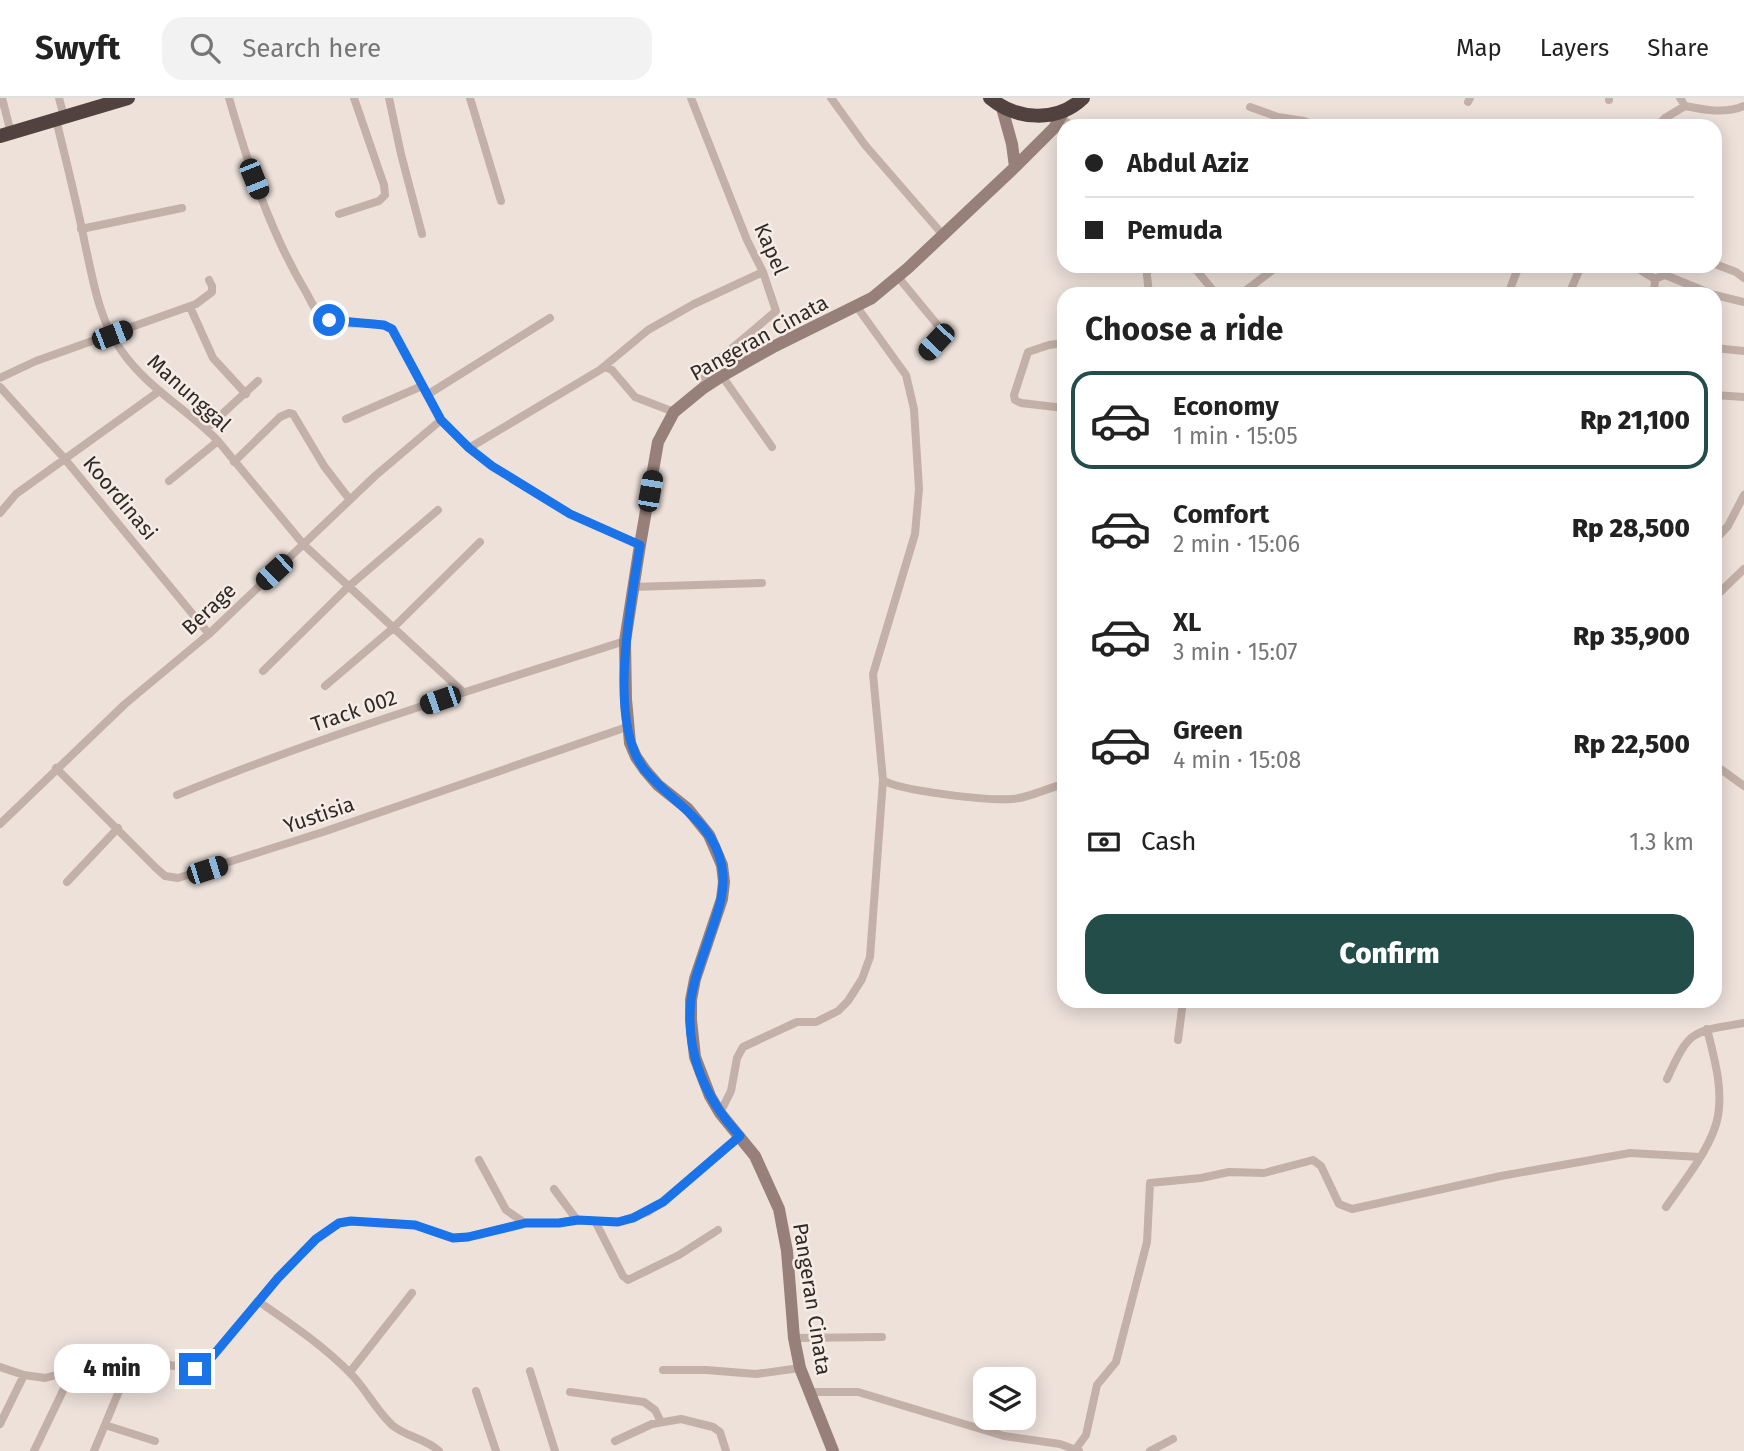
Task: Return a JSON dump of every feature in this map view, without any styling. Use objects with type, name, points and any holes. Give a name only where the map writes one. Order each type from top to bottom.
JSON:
[{"type":"highway","points":[[5,134],[108,101],[128,98]]},
{"type":"highway","points":[[996,103],[1018,114],[1066,119],[1083,98]]},
{"type":"street","points":[[2,98],[5,134]]},
{"type":"street","name":"Manunggal","points":[[59,98],[60,118],[96,295],[122,352],[158,393],[218,441],[303,545],[463,692]]},
{"type":"street","points":[[229,98],[264,204],[294,272],[318,312],[329,320],[384,325],[392,329],[441,420],[469,448],[492,466],[570,514],[640,545]]},
{"type":"street","points":[[339,214],[379,201],[385,195],[354,98]]},
{"type":"street","points":[[390,98],[401,154],[422,234]]},
{"type":"street","points":[[470,98],[501,201]]},
{"type":"street","name":"Kapel","points":[[691,98],[747,240],[763,272],[776,311],[711,366],[702,388]]},
{"type":"street","points":[[831,98],[865,145],[943,235]]},
{"type":"street","points":[[1680,98],[1685,106]]},
{"type":"street","points":[[996,103],[1013,144],[1015,167]]},
{"type":"street","points":[[1664,119],[1685,106],[1723,111],[1744,106]]},
{"type":"street","points":[[1250,107],[1291,119]]},
{"type":"street","name":"Pangeran Cinata","points":[[833,1451],[800,1368],[794,1338],[787,1251],[779,1209],[755,1156],[720,1113],[704,1083],[695,1057],[691,1020],[695,979],[722,899],[724,882],[722,865],[709,835],[699,822],[658,785],[636,757],[627,727],[625,641],[640,545],[658,442],[674,412],[702,388],[793,337],[857,307],[898,277],[1057,127]]},
{"type":"street","points":[[81,229],[182,208]]},
{"type":"street","points":[[1722,267],[1744,278]]},
{"type":"street","points":[[469,448],[600,369],[648,330],[694,304],[763,272]]},
{"type":"street","points":[[1199,273],[1210,287]]},
{"type":"street","points":[[1250,287],[1269,273]]},
{"type":"street","points":[[1645,273],[1655,279]]},
{"type":"street","points":[[1655,279],[1664,275],[1694,287]]},
{"type":"street","points":[[898,277],[940,328],[939,337],[926,353]]},
{"type":"street","points":[[0,378],[36,361],[190,307],[204,300],[212,292],[209,279]]},
{"type":"street","points":[[1654,287],[1655,279]]},
{"type":"street","points":[[1722,297],[1744,302]]},
{"type":"street","points":[[190,307],[213,358],[246,394]]},
{"type":"street","points":[[720,1113],[731,1091],[737,1058],[743,1047],[797,1022],[822,1021],[843,1007],[862,979],[870,957],[883,780],[873,674],[915,534],[920,506],[914,409],[906,375],[857,307]]},
{"type":"street","points":[[346,419],[425,391],[550,318]]},
{"type":"street","points":[[1057,344],[1035,348],[1027,354],[1014,395],[1015,400],[1026,404],[1057,407]]},
{"type":"street","points":[[1722,349],[1744,351]]},
{"type":"street","points":[[600,369],[607,367],[612,370],[635,397],[674,412]]},
{"type":"street","points":[[722,376],[772,447]]},
{"type":"street","points":[[206,429],[258,381]]},
{"type":"street","name":"Koordinasi","points":[[0,387],[64,458],[209,634]]},
{"type":"street","points":[[0,513],[16,494],[158,393]]},
{"type":"street","points":[[1722,396],[1744,397]]},
{"type":"street","points":[[234,462],[280,417],[293,414],[324,466],[350,500]]},
{"type":"street","name":"Berage","points":[[0,824],[125,704],[209,634],[350,500],[441,420]]},
{"type":"street","points":[[169,481],[218,441]]},
{"type":"street","points":[[1722,532],[1744,495]]},
{"type":"street","points":[[263,671],[348,587],[438,510]]},
{"type":"street","points":[[325,686],[392,629],[480,542]]},
{"type":"street","points":[[1722,590],[1744,569]]},
{"type":"street","points":[[633,587],[762,583]]},
{"type":"street","name":"Track 002","points":[[177,795],[262,761],[463,692],[625,641]]},
{"type":"street","name":"Yustisia","points":[[56,768],[165,876],[187,877],[627,727]]},
{"type":"street","points":[[1722,773],[1744,786]]},
{"type":"street","points":[[883,780],[919,790],[1011,799],[1057,786]]},
{"type":"street","points":[[67,882],[118,828]]},
{"type":"street","points":[[1178,1040],[1182,1008]]},
{"type":"street","points":[[1667,1079],[1687,1039],[1707,1029],[1744,1023]]},
{"type":"street","points":[[1666,1207],[1700,1157],[1718,1117],[1717,1069],[1707,1029]]},
{"type":"street","points":[[0,1367],[45,1378],[108,1360],[200,1368],[305,1249],[339,1223],[351,1221],[415,1225],[445,1236],[468,1237],[526,1223],[578,1220],[618,1222],[648,1212],[663,1202],[740,1136]]},
{"type":"street","points":[[808,1392],[858,1392],[1004,1436],[1060,1444],[1077,1450],[1086,1435],[1097,1385],[1116,1362],[1145,1252],[1149,1222],[1148,1185],[1154,1181],[1201,1178],[1228,1172],[1264,1172],[1313,1160],[1321,1166],[1339,1204],[1352,1209],[1489,1179],[1630,1153],[1700,1157]]},
{"type":"street","points":[[478,1160],[506,1210],[526,1223]]},
{"type":"street","points":[[554,1189],[578,1220]]},
{"type":"street","points":[[595,1221],[623,1276],[628,1280],[678,1255],[718,1230]]},
{"type":"street","points":[[350,1373],[412,1293]]},
{"type":"street","points":[[258,1301],[308,1336],[350,1373],[391,1423],[402,1432],[426,1441],[439,1451]]},
{"type":"street","points":[[794,1338],[882,1337]]},
{"type":"street","points":[[108,1360],[121,1369],[124,1381]]},
{"type":"street","points":[[94,1451],[132,1360]]},
{"type":"street","points":[[663,1370],[748,1374],[800,1368]]},
{"type":"street","points":[[34,1451],[73,1370]]},
{"type":"street","points":[[530,1371],[555,1451]]},
{"type":"street","points":[[0,1424],[24,1375]]},
{"type":"street","points":[[476,1391],[494,1451]]},
{"type":"street","points":[[570,1392],[644,1402],[655,1410],[661,1422]]},
{"type":"street","points":[[615,1441],[661,1422],[681,1419],[713,1427],[720,1432],[726,1451]]},
{"type":"street","points":[[105,1425],[155,1441]]},
{"type":"street","points":[[1150,1451],[1173,1439]]},
{"type":"route","points":[[195,1369],[206,1364],[305,1249],[339,1223],[351,1221],[415,1225],[453,1238],[526,1223],[578,1220],[618,1222],[648,1212],[663,1202],[740,1136],[710,1097],[695,1057],[692,1039],[691,1000],[695,979],[722,899],[722,865],[709,835],[699,822],[688,809],[658,785],[636,757],[627,727],[625,641],[640,545],[570,514],[492,466],[454,435],[441,420],[392,329],[374,323],[329,320]]}]
